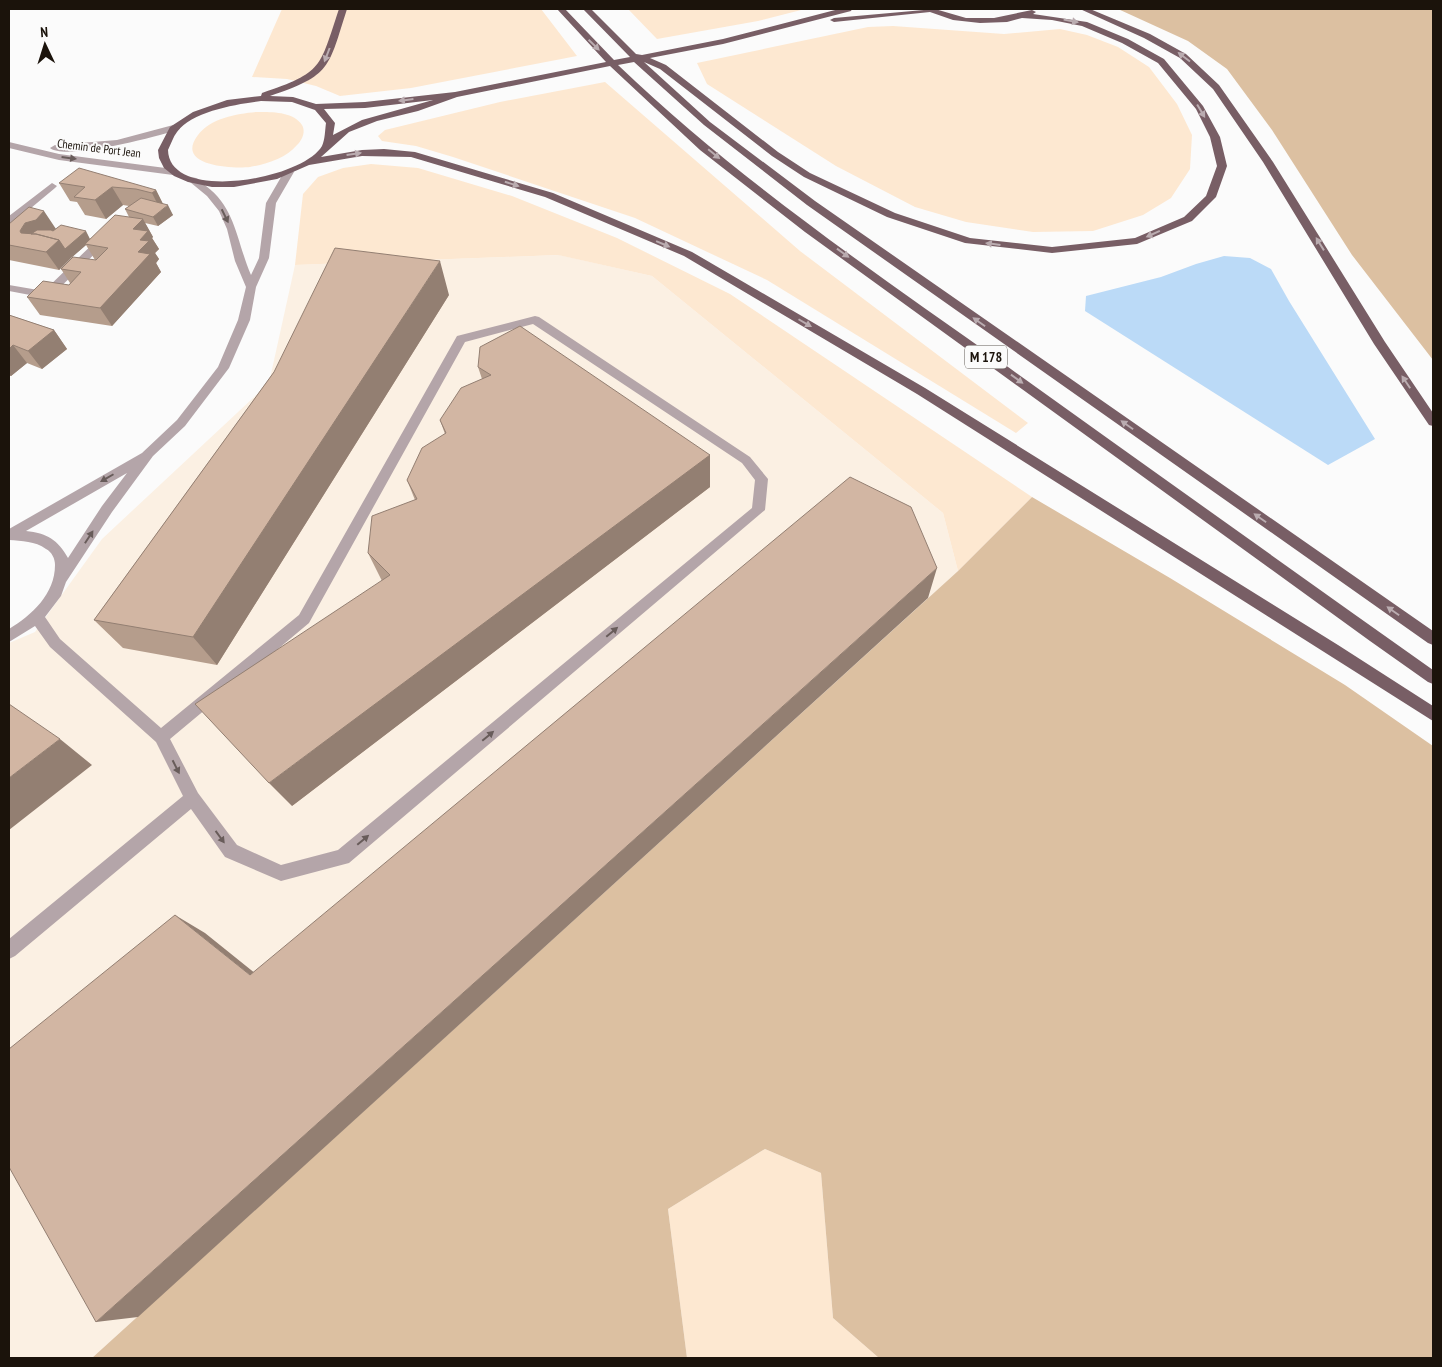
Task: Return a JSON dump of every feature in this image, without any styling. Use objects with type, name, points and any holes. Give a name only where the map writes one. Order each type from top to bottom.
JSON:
[{"type":"main road","points":[[343,9],[328,54],[318,70],[297,82],[256,98],[212,108],[177,127],[168,136],[163,146],[162,155],[166,164],[174,172],[193,180],[230,184],[270,178],[289,172],[306,163],[350,128],[455,95]]},
{"type":"main road","name":"M 178","points":[[561,9],[586,38],[664,114],[770,200],[935,321],[1433,678]]},
{"type":"main road","name":"M 178","points":[[587,9],[679,99],[747,156],[810,203],[1433,639]]},
{"type":"main road","points":[[316,107],[366,105],[455,95],[723,40],[790,25],[848,9]]},
{"type":"main road","points":[[1022,16],[1039,9]]},
{"type":"main road","points":[[1084,9],[1147,36],[1184,56],[1216,86],[1268,162],[1380,344],[1433,422]]},
{"type":"main road","points":[[632,54],[663,67],[775,154],[806,175],[891,216],[969,241],[1052,250],[1137,241],[1188,218],[1211,196],[1222,166],[1211,130],[1200,108],[1161,61],[1126,41],[1084,24],[1052,18],[1022,16],[984,20],[964,19],[930,10],[790,25]]},
{"type":"main road","points":[[256,98],[290,99],[316,107],[325,113],[333,128],[332,136],[327,145]]},
{"type":"main road","points":[[306,163],[362,153],[412,154],[549,195],[688,254],[921,391],[1333,649],[1433,714]]},
{"type":"street","name":"Chemin de Port Jean","points":[[21,148],[97,147],[134,140],[177,127]]},
{"type":"street","name":"Chemin de Port Jean","points":[[9,145],[59,156],[174,172]]},
{"type":"street","points":[[9,636],[37,617],[54,598],[62,578],[107,509],[150,453],[181,423],[223,368],[244,320],[251,287],[264,258],[271,203],[289,172]]},
{"type":"street","points":[[193,180],[211,194],[224,211],[232,229],[240,261],[251,287]]},
{"type":"street","points":[[9,221],[52,186]]},
{"type":"street","points":[[9,288],[46,295],[110,234]]},
{"type":"street","points":[[37,617],[55,643],[161,737],[192,798],[231,851],[281,873],[343,857],[758,510],[762,479],[746,460],[535,320],[461,339],[304,619],[161,737]]},
{"type":"street","points":[[10,535],[150,453]]},
{"type":"street","points":[[10,535],[25,535],[48,542],[60,557],[62,578]]},
{"type":"street","points":[[9,950],[192,798]]},
{"type":"shaded area","points":[[282,9],[541,9],[577,56],[411,88],[340,96],[316,86],[287,79],[252,77]]},
{"type":"shaded area","points":[[628,9],[805,9],[758,21],[657,39]]},
{"type":"shaded area","points":[[1118,9],[1433,9],[1433,360],[1352,255],[1272,130],[1227,69],[1188,41]]},
{"type":"shaded area","points":[[893,26],[1004,34],[1060,29],[1087,35],[1118,47],[1149,67],[1177,104],[1192,135],[1190,169],[1171,198],[1143,215],[1093,231],[1033,232],[966,222],[915,207],[836,166],[707,84],[697,63],[868,27]]},
{"type":"shaded area","points":[[605,82],[800,251],[1028,423],[1016,433],[767,280],[635,218],[453,157],[416,146],[382,141],[378,136],[385,130],[500,102]]},
{"type":"shaded area","points":[[256,112],[281,113],[298,120],[303,128],[303,136],[293,150],[282,157],[250,167],[219,166],[199,159],[193,153],[193,145],[203,129],[224,118]]},
{"type":"shaded area","points":[[371,164],[418,168],[512,196],[617,238],[730,294],[1032,497],[958,571],[943,513],[652,276],[558,255],[295,265],[303,194],[318,177],[343,168]]},
{"type":"shaded area","points":[[559,255],[652,276],[943,513],[958,571],[92,1358],[9,1358],[9,643],[35,632],[102,539],[269,383],[295,265]]},
{"type":"shaded area","points":[[1032,497],[1170,578],[1345,685],[1433,746],[1433,1358],[879,1358],[833,1318],[821,1173],[765,1149],[668,1209],[687,1358],[92,1358],[958,571]]},
{"type":"shaded area","points":[[765,1149],[821,1173],[833,1318],[879,1358],[687,1358],[668,1209]]},
{"type":"water","points":[[1224,256],[1250,258],[1271,269],[1375,439],[1328,465],[1085,311],[1086,296],[1161,277]]},
{"type":"building","points":[[79,168],[156,190],[152,193],[136,189],[112,187],[95,200],[74,197],[85,187],[59,183]]},
{"type":"building","points":[[141,198],[168,205],[153,217],[125,209]]},
{"type":"building","points":[[29,207],[44,211],[36,220],[25,223],[20,231],[21,233],[36,234],[59,240],[46,252],[9,245],[9,224]]},
{"type":"building","points":[[115,215],[143,219],[133,229],[148,231],[140,240],[149,241],[138,252],[150,254],[100,308],[27,297],[43,281],[69,285],[81,272],[61,269],[73,257],[96,260],[108,248],[85,244]]},
{"type":"building","points":[[61,225],[86,231],[65,249],[59,240],[31,234],[37,230],[53,231]]},
{"type":"building","points":[[335,248],[440,261],[193,637],[94,620],[274,372]]},
{"type":"building","points":[[9,315],[54,330],[28,351],[13,345],[9,349]]},
{"type":"building","points":[[520,326],[710,455],[269,783],[195,704],[390,575],[368,553],[372,516],[417,499],[407,480],[422,448],[446,433],[440,420],[461,388],[491,375],[478,367],[480,347]]},
{"type":"building","points":[[850,477],[911,507],[937,568],[96,1322],[9,1167],[9,1049],[175,915],[250,975]]},
{"type":"building","points":[[9,704],[60,739],[9,778]]}]
